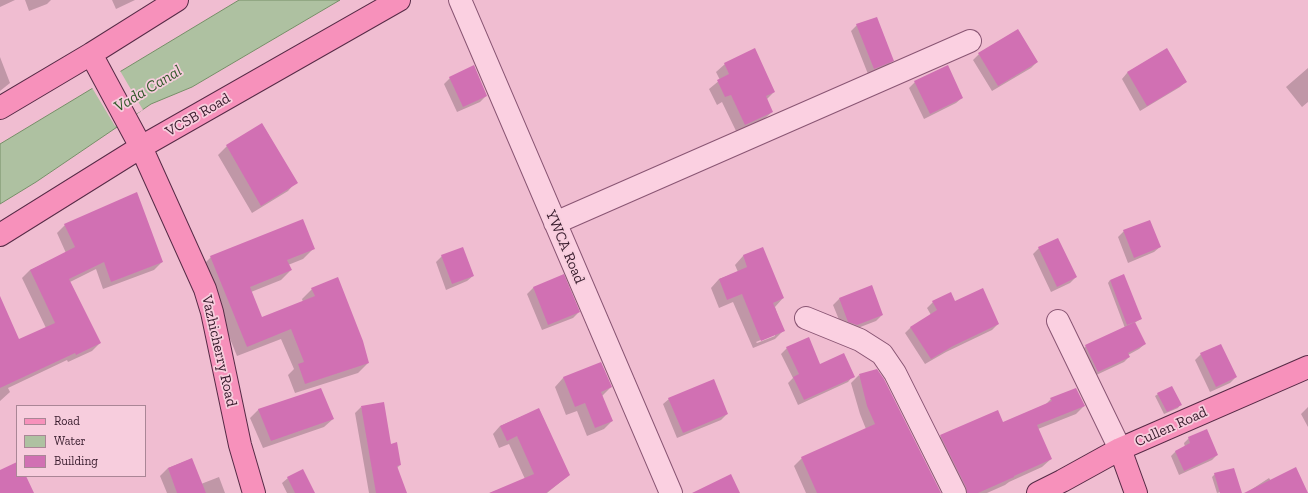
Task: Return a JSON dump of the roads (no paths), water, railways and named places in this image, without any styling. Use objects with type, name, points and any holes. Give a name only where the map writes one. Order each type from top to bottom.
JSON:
[{"type":"main road","points":[[0,108],[91,54],[177,0]]},
{"type":"main road","name":"VCSB Road","points":[[0,235],[141,147],[399,0]]},
{"type":"main road","name":"Vazhicherry Road","points":[[91,54],[141,147],[204,289],[212,312],[240,445],[254,493]]},
{"type":"main road","name":"Cullen Road","points":[[1038,493],[1120,449],[1308,367]]},
{"type":"main road","points":[[1120,449],[1136,493]]},
{"type":"street","name":"YWCA Road","points":[[460,0],[671,493]]},
{"type":"street","points":[[555,223],[970,41]]},
{"type":"street","points":[[806,318],[860,340],[882,354],[895,373],[955,493]]},
{"type":"street","points":[[1058,321],[1120,449]]},
{"type":"water","name":"Vada Canal","points":[[239,0],[340,0],[192,87],[151,104],[36,182],[0,204],[0,144]]}]
